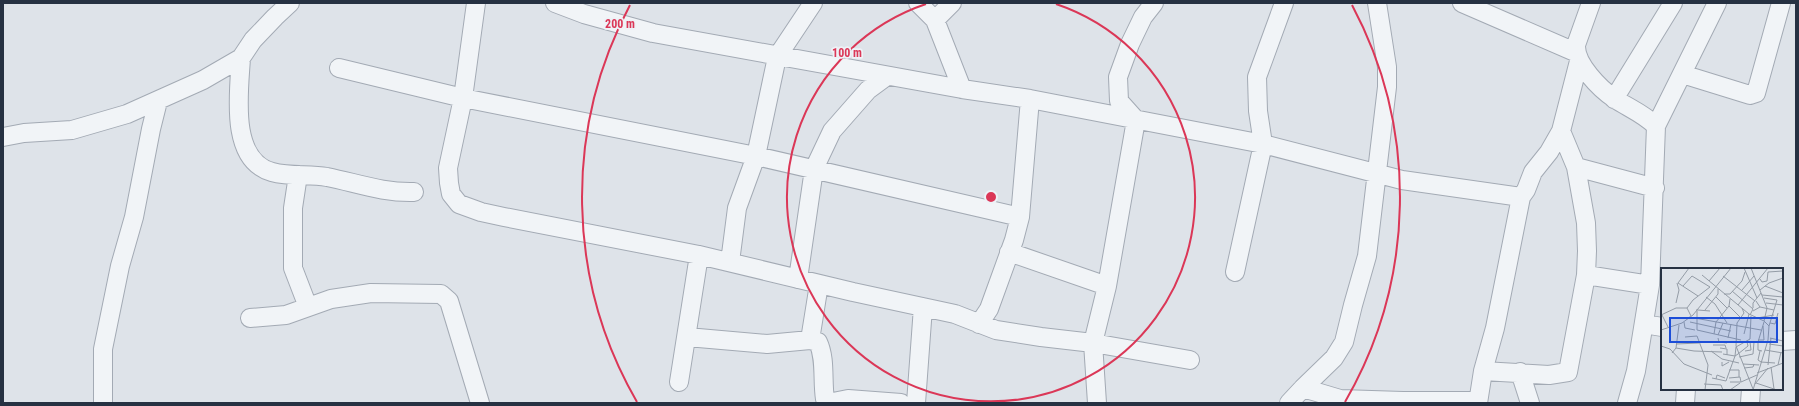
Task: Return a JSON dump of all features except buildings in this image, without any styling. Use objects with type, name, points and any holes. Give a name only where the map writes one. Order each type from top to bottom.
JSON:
[{"type":"street","points":[[3,137],[24,133],[72,130],[127,114],[203,80],[241,58],[253,40],[290,3]]},
{"type":"street","points":[[476,3],[463,98],[448,168],[451,194],[459,204],[481,212],[699,255],[819,284],[956,314],[996,330],[1015,334],[1093,343],[1190,360]]},
{"type":"street","points":[[555,3],[584,14],[645,32],[887,76],[1030,99],[1263,144],[1402,180],[1521,197]]},
{"type":"street","points":[[730,262],[737,208],[756,156],[777,56],[814,3]]},
{"type":"street","points":[[918,3],[935,20],[962,89]]},
{"type":"street","points":[[935,20],[952,3]]},
{"type":"street","points":[[1136,120],[1119,101],[1118,77],[1130,44],[1143,17],[1154,3]]},
{"type":"street","points":[[1236,272],[1263,144],[1258,111],[1257,77],[1284,3]]},
{"type":"street","points":[[1290,403],[1334,358],[1344,342],[1367,256],[1387,87],[1387,67],[1376,3]]},
{"type":"street","points":[[1462,3],[1577,57],[1598,84],[1614,99],[1650,120],[1656,126]]},
{"type":"street","points":[[1303,388],[1340,401],[1478,402],[1483,371],[1495,328],[1521,197],[1533,172],[1549,152],[1561,131],[1577,57],[1576,45],[1591,3]]},
{"type":"street","points":[[1614,99],[1672,3]]},
{"type":"street","points":[[1682,74],[1750,94],[1756,93],[1781,3]]},
{"type":"street","points":[[1627,403],[1636,371],[1650,285],[1655,188],[1656,126],[1714,4]]},
{"type":"street","points":[[241,58],[238,112],[247,153],[254,162],[272,172],[326,177],[395,192],[414,192]]},
{"type":"street","points":[[338,68],[463,98],[756,156],[1020,217]]},
{"type":"street","points":[[798,279],[814,169],[832,131],[868,90],[887,76]]},
{"type":"street","points":[[979,324],[989,309],[1020,217],[1030,99]]},
{"type":"street","points":[[103,403],[103,349],[120,266],[134,217],[158,101]]},
{"type":"street","points":[[1097,403],[1093,343],[1107,286],[1136,120]]},
{"type":"street","points":[[1483,371],[1520,372],[1549,375],[1568,372],[1586,274],[1586,223],[1576,167],[1561,131]]},
{"type":"street","points":[[1576,167],[1655,188]]},
{"type":"street","points":[[298,175],[293,208],[293,268],[308,307]]},
{"type":"street","points":[[1009,252],[1107,286]]},
{"type":"street","points":[[679,382],[699,255]]},
{"type":"street","points":[[1586,274],[1650,285]]},
{"type":"street","points":[[810,340],[819,284]]},
{"type":"street","points":[[250,318],[286,315],[331,299],[371,293],[441,294],[449,302],[480,403]]},
{"type":"street","points":[[916,403],[923,307]]},
{"type":"street","points":[[1644,324],[1661,327]]},
{"type":"street","points":[[687,336],[767,344],[810,340],[818,342],[822,350],[825,399],[833,402],[848,399],[901,403]]},
{"type":"street","points":[[1783,341],[1796,340]]},
{"type":"street","points":[[1520,372],[1530,403]]},
{"type":"street","points":[[1685,403],[1686,390]]},
{"type":"street","points":[[1750,403],[1751,390]]}]
